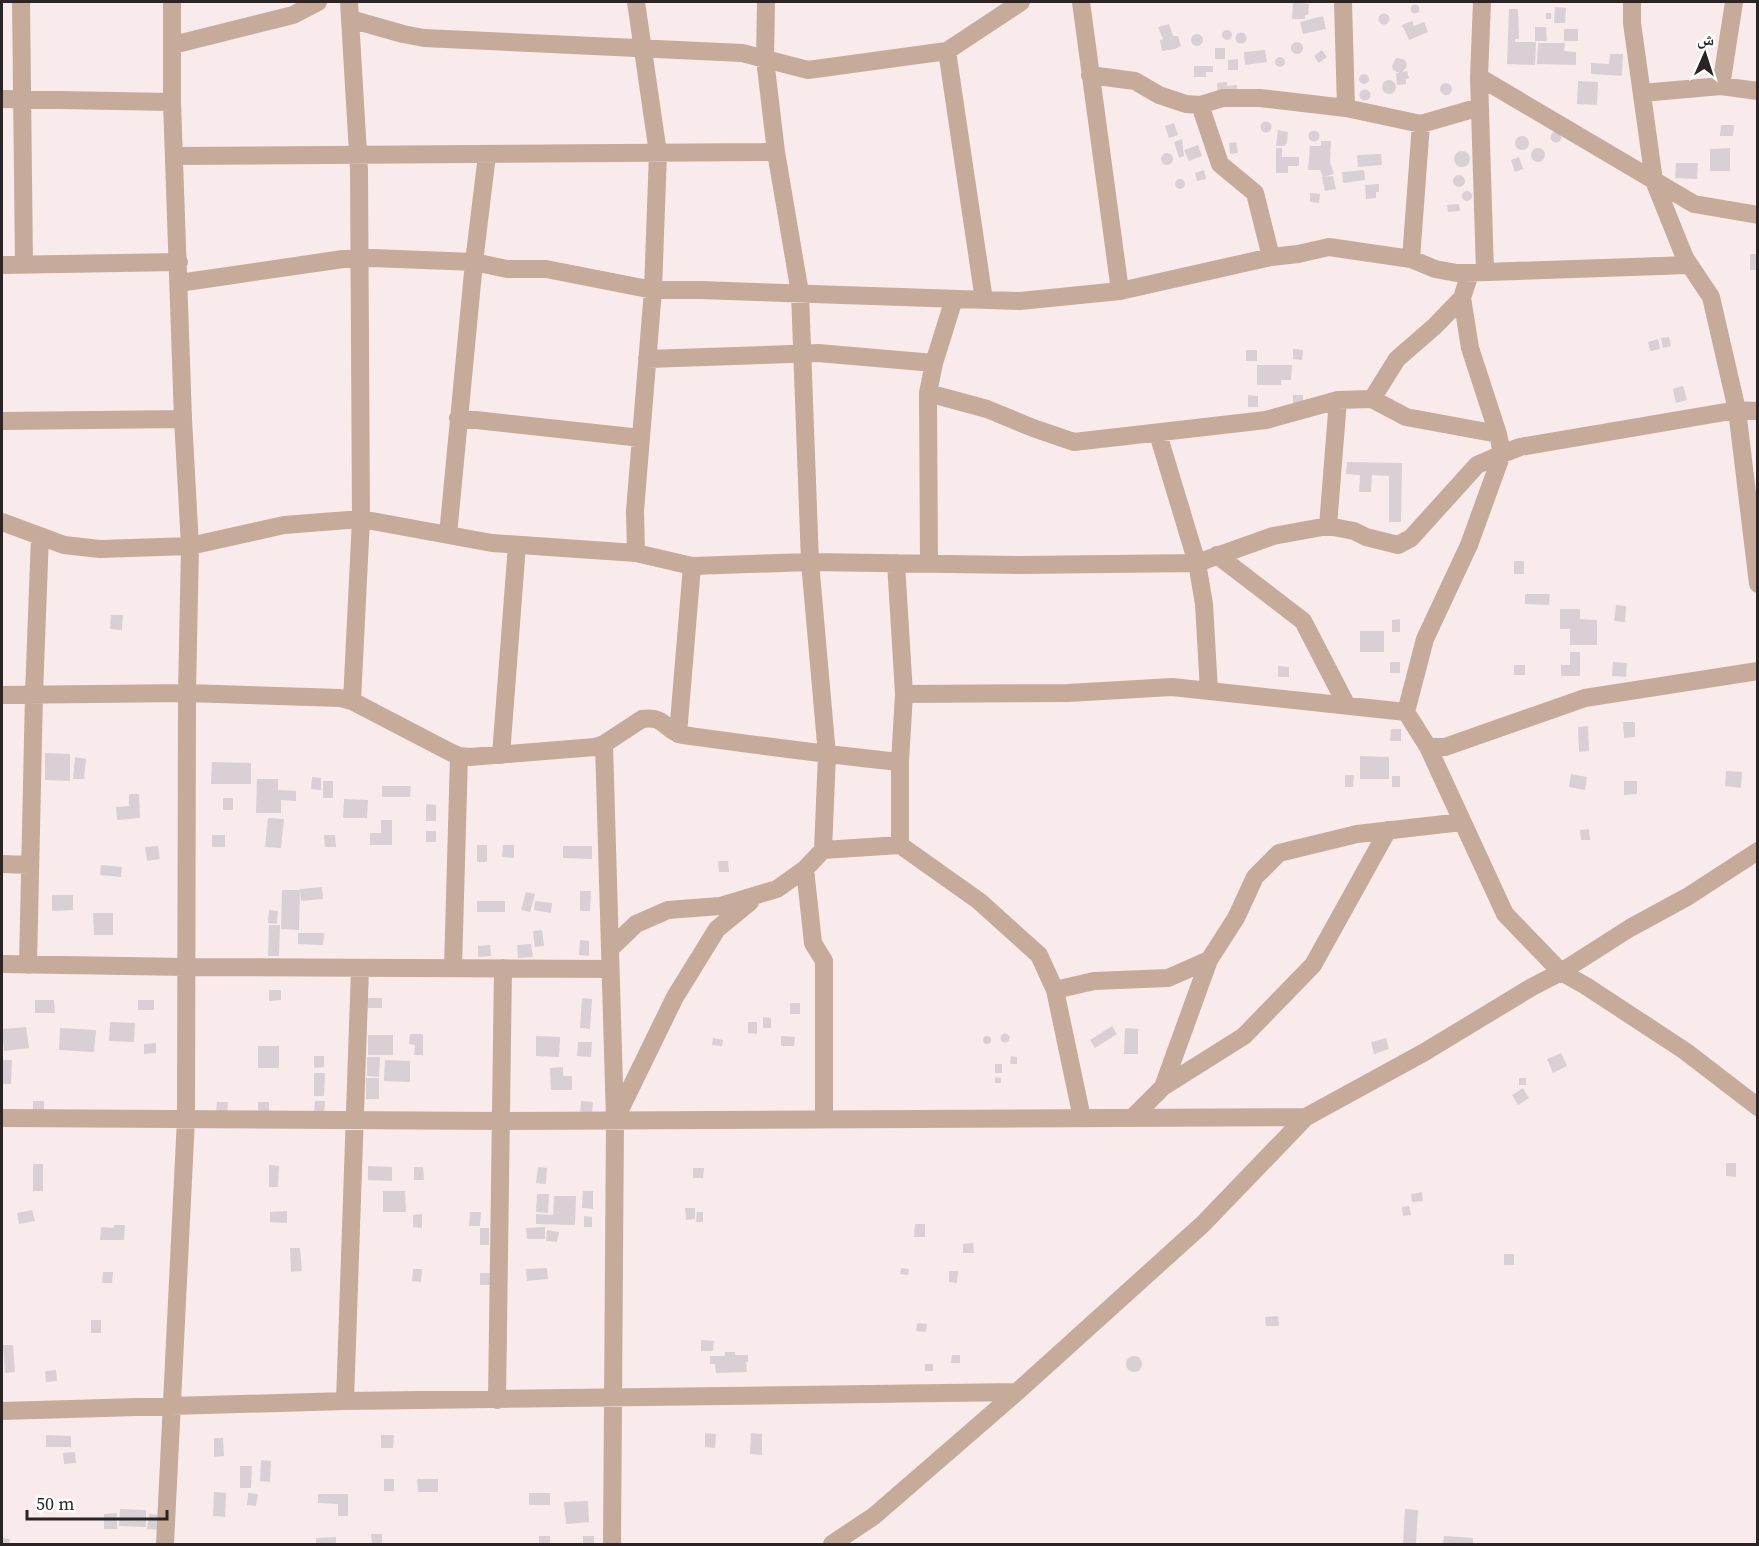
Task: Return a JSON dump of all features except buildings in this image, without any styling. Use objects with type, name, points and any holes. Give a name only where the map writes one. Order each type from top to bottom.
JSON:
[{"type":"street","points":[[21,2],[24,264]]},
{"type":"street","points":[[165,1545],[186,1119],[187,693],[190,546],[171,102],[172,2]]},
{"type":"street","points":[[173,45],[293,15],[318,2]]},
{"type":"street","points":[[636,2],[658,153],[652,290],[635,511],[636,553]]},
{"type":"street","points":[[610,949],[636,924],[668,910],[720,906],[777,889],[805,869],[823,850],[827,755],[810,562],[800,293],[776,152],[765,59],[766,2]]},
{"type":"street","points":[[352,701],[361,519],[358,156],[350,10],[403,34],[424,38],[742,53],[808,70],[947,51],[1021,2]]},
{"type":"street","points":[[1081,2],[1120,291]]},
{"type":"street","points":[[1343,2],[1346,108]]},
{"type":"street","points":[[1372,399],[1397,359],[1435,326],[1462,298],[1477,272],[1482,2]]},
{"type":"street","points":[[1632,2],[1632,23],[1654,181],[1689,265],[1711,297],[1737,410],[1758,584]]},
{"type":"street","points":[[1721,86],[1734,2]]},
{"type":"street","points":[[947,51],[984,300]]},
{"type":"street","points":[[1090,75],[1135,81],[1159,95],[1186,104],[1200,105],[1223,98],[1260,98],[1346,108],[1421,124],[1480,107]]},
{"type":"street","points":[[1479,77],[1694,204],[1758,215]]},
{"type":"street","points":[[1642,93],[1721,86],[1758,91]]},
{"type":"street","points":[[2,99],[171,102]]},
{"type":"street","points":[[1200,105],[1220,164],[1254,193],[1271,257]]},
{"type":"street","points":[[1411,259],[1421,124]]},
{"type":"street","points":[[174,156],[776,152]]},
{"type":"street","points":[[448,536],[458,418],[487,155]]},
{"type":"street","points":[[179,283],[359,258],[474,262],[507,269],[546,268],[652,290],[1020,300],[1120,291],[1329,246],[1411,259],[1444,272],[1689,265]]},
{"type":"street","points":[[2,265],[179,262]]},
{"type":"street","points":[[1462,298],[1470,348],[1498,434],[1502,454],[1469,545],[1425,639],[1406,712],[1428,747],[1505,914],[1561,972],[1685,1052],[1758,1107]]},
{"type":"street","points":[[929,563],[928,393],[934,363],[954,299]]},
{"type":"street","points":[[647,359],[803,352],[934,363]]},
{"type":"street","points":[[928,393],[987,409],[1074,442],[1266,420],[1338,400],[1372,399],[1406,417],[1498,434]]},
{"type":"street","points":[[1328,526],[1338,400]]},
{"type":"street","points":[[2,522],[64,545],[83,548],[190,546],[284,525],[361,519],[448,536],[517,545],[636,553],[692,566],[810,562],[1021,566],[1197,564],[1273,536],[1328,526],[1398,544],[1411,538],[1477,465],[1520,447],[1737,410],[1758,411]]},
{"type":"street","points":[[458,418],[641,438]]},
{"type":"street","points":[[2,421],[183,419]]},
{"type":"street","points":[[1158,434],[1197,564],[1204,604],[1209,691]]},
{"type":"street","points":[[28,965],[40,536]]},
{"type":"street","points":[[501,755],[517,545]]},
{"type":"street","points":[[1217,555],[1303,621],[1347,704]]},
{"type":"street","points":[[896,563],[904,694],[900,762],[900,845]]},
{"type":"street","points":[[678,734],[692,566]]},
{"type":"street","points":[[1428,747],[1445,747],[1585,698],[1758,670]]},
{"type":"street","points":[[904,694],[1068,693],[1172,687],[1406,712]]},
{"type":"street","points":[[2,695],[187,693],[340,698],[352,701],[459,756],[470,757],[595,747],[604,744],[642,719],[657,718],[678,734],[827,755],[900,762]]},
{"type":"street","points":[[604,744],[615,1120],[612,1545]]},
{"type":"street","points":[[453,968],[459,756]]},
{"type":"street","points":[[1163,1087],[1209,960],[1236,918],[1256,877],[1280,853],[1357,834],[1462,822]]},
{"type":"street","points":[[1132,1118],[1163,1087],[1244,1036],[1313,965],[1388,830]]},
{"type":"street","points":[[823,850],[900,845],[979,901],[1039,955],[1054,990],[1082,1118]]},
{"type":"street","points":[[832,1545],[874,1516],[1017,1392],[1203,1224],[1306,1117],[1423,1053],[1561,972],[1630,928],[1687,897],[1758,851]]},
{"type":"street","points":[[2,864],[30,865]]},
{"type":"street","points":[[805,869],[813,943],[824,961],[824,1119]]},
{"type":"street","points":[[615,1120],[675,997],[717,929],[759,895]]},
{"type":"street","points":[[1054,990],[1094,981],[1167,978],[1209,960]]},
{"type":"street","points":[[2,964],[610,969]]},
{"type":"street","points":[[345,1401],[360,968]]},
{"type":"street","points":[[497,1400],[503,968]]},
{"type":"street","points":[[2,1118],[615,1120],[1306,1117]]},
{"type":"street","points":[[2,1411],[345,1401],[1017,1392]]}]
